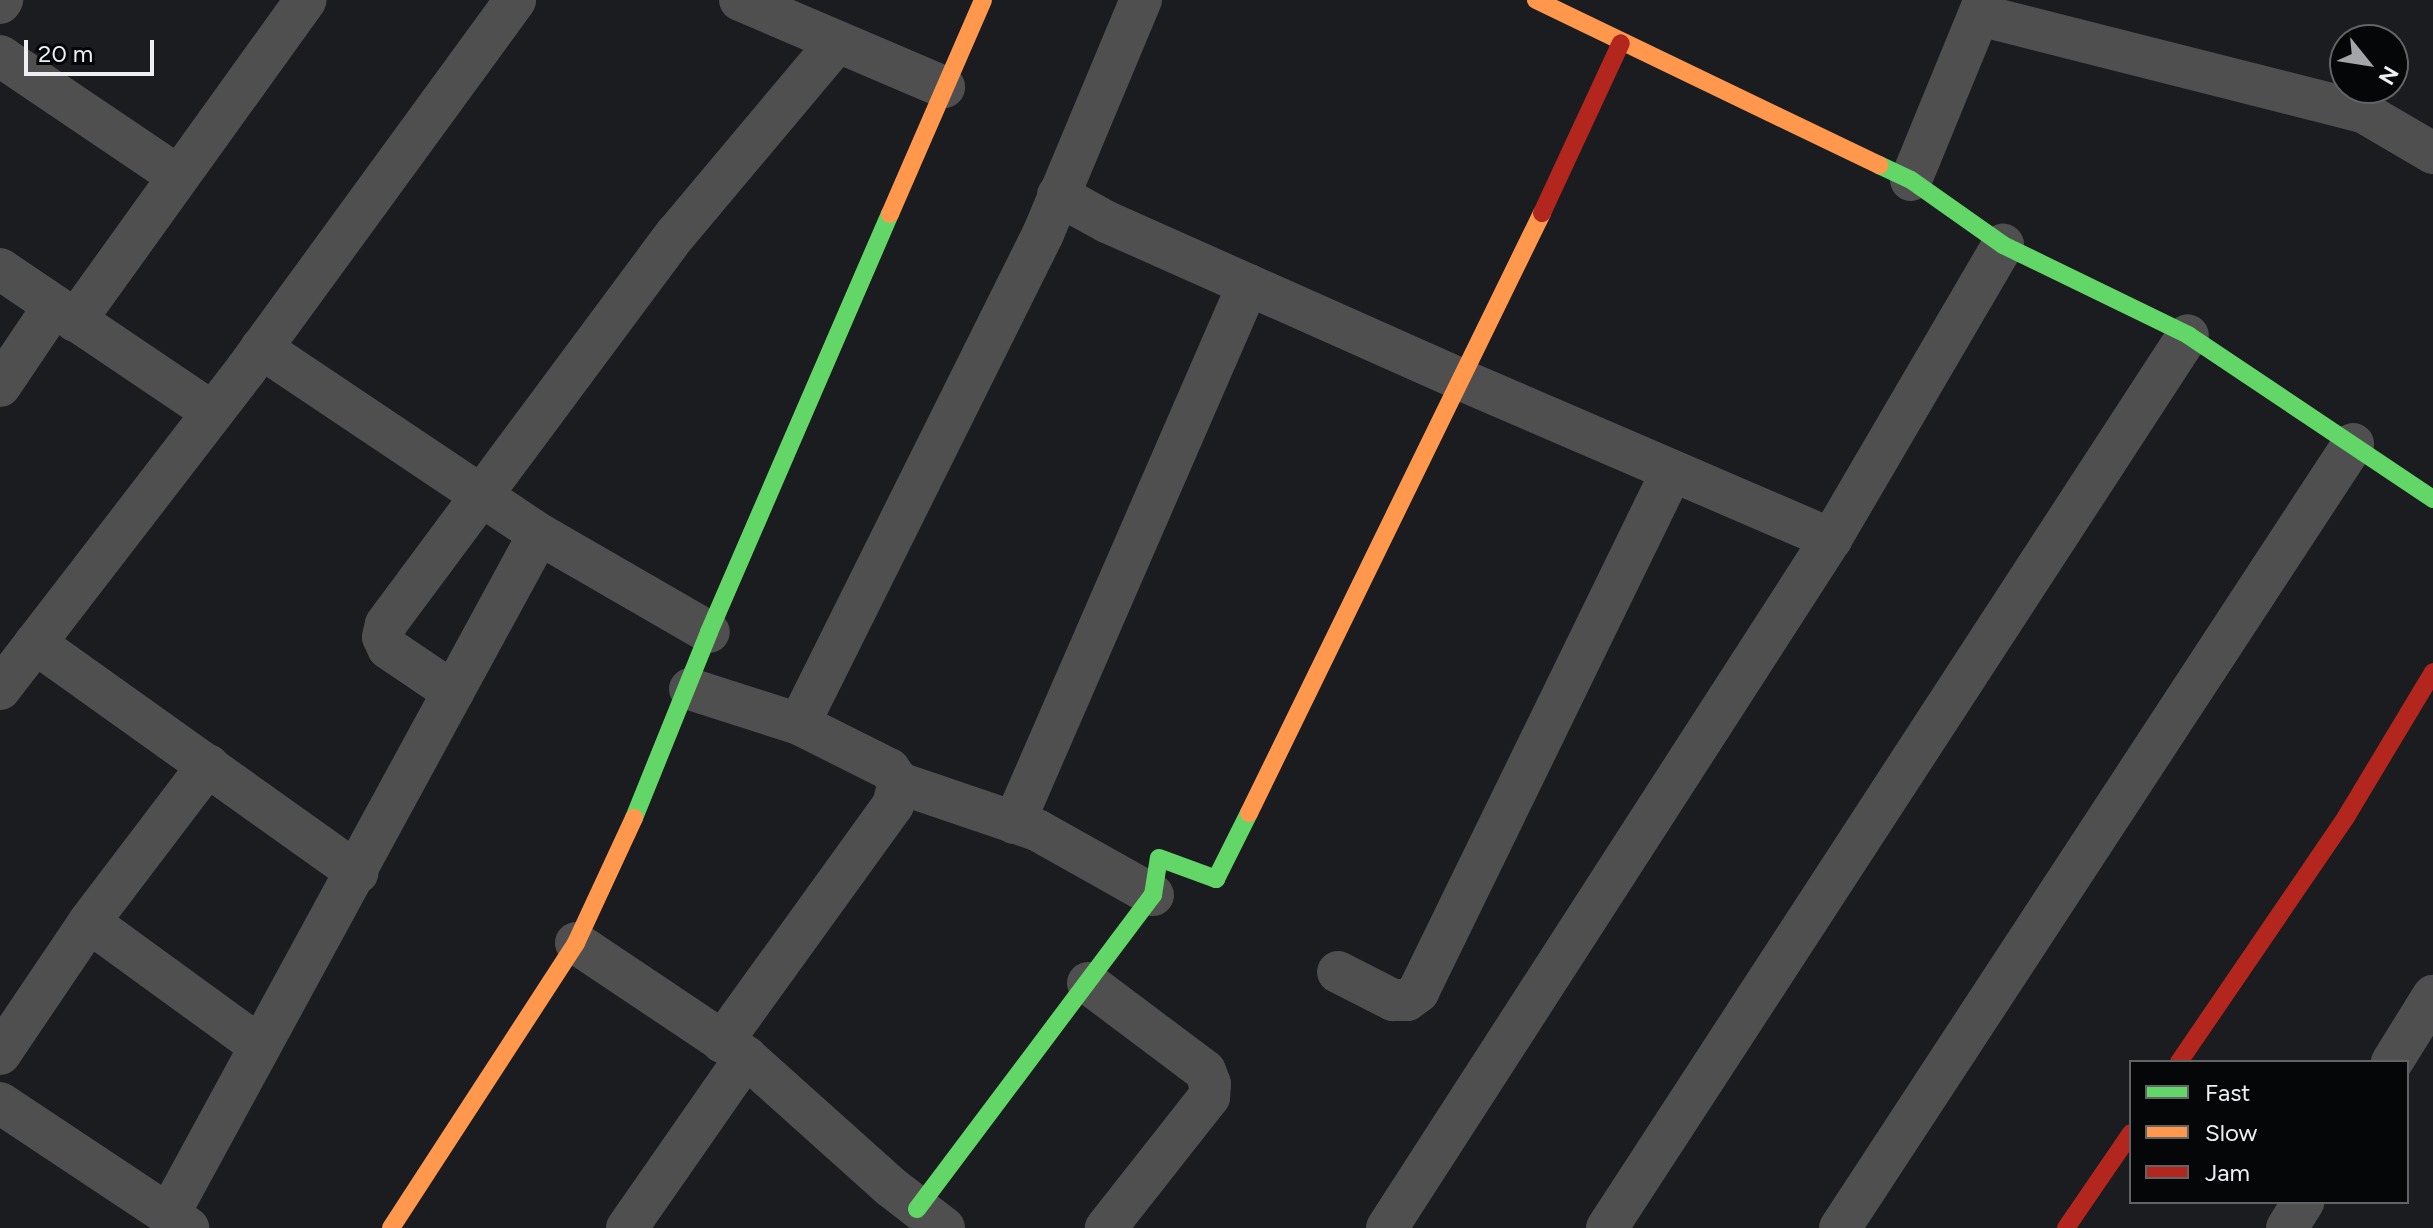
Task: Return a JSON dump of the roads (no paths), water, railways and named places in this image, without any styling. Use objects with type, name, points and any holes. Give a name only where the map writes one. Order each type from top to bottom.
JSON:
[{"type":"street","points":[[0,386],[65,314],[178,176],[306,0]]},
{"type":"street","points":[[0,689],[261,348],[515,0]]},
{"type":"street","points":[[740,0],[944,87]]},
{"type":"street","points":[[391,1228],[576,943],[690,689],[709,632],[983,0]]},
{"type":"street","points":[[799,724],[1058,195],[1141,0]]},
{"type":"street","points":[[1536,0],[1911,180],[2003,245],[2188,335],[2433,499]]},
{"type":"street","points":[[1911,180],[1982,8],[2363,112],[2433,153]]},
{"type":"street","points":[[453,692],[388,648],[383,637],[386,624],[676,234],[837,42]]},
{"type":"street","points":[[576,943],[734,1050],[931,1219],[1088,983],[1153,895],[1159,858],[1216,879],[1464,381],[1621,43]]},
{"type":"street","points":[[0,56],[178,176]]},
{"type":"street","points":[[1058,195],[1248,285],[1671,473],[1831,539]]},
{"type":"street","points":[[1387,1228],[1831,539],[2003,245]]},
{"type":"street","points":[[0,269],[212,412]]},
{"type":"street","points":[[1014,823],[1248,285]]},
{"type":"street","points":[[1607,1228],[2188,335]]},
{"type":"street","points":[[261,348],[539,534],[709,632]]},
{"type":"street","points":[[1840,1228],[2353,444]]},
{"type":"street","points":[[1338,972],[1393,1000],[1407,1000],[1418,992],[1671,473]]},
{"type":"street","points":[[0,1103],[179,1221],[258,1045],[357,873],[539,534]]},
{"type":"street","points":[[35,643],[357,873]]},
{"type":"street","points":[[2180,1060],[2346,817],[2433,672]]},
{"type":"street","points":[[690,689],[799,724],[889,769],[899,783],[1014,823],[1153,895]]},
{"type":"street","points":[[0,1054],[89,922],[208,765]]},
{"type":"street","points":[[627,1228],[734,1050],[893,805],[899,783]]},
{"type":"street","points":[[89,922],[258,1045]]},
{"type":"street","points":[[1088,983],[1205,1071],[1210,1084],[1209,1097],[1106,1228]]},
{"type":"street","points":[[2393,1060],[2433,996]]},
{"type":"street","points":[[2066,1228],[2129,1136]]},
{"type":"street","points":[[2287,1228],[2302,1204]]}]
